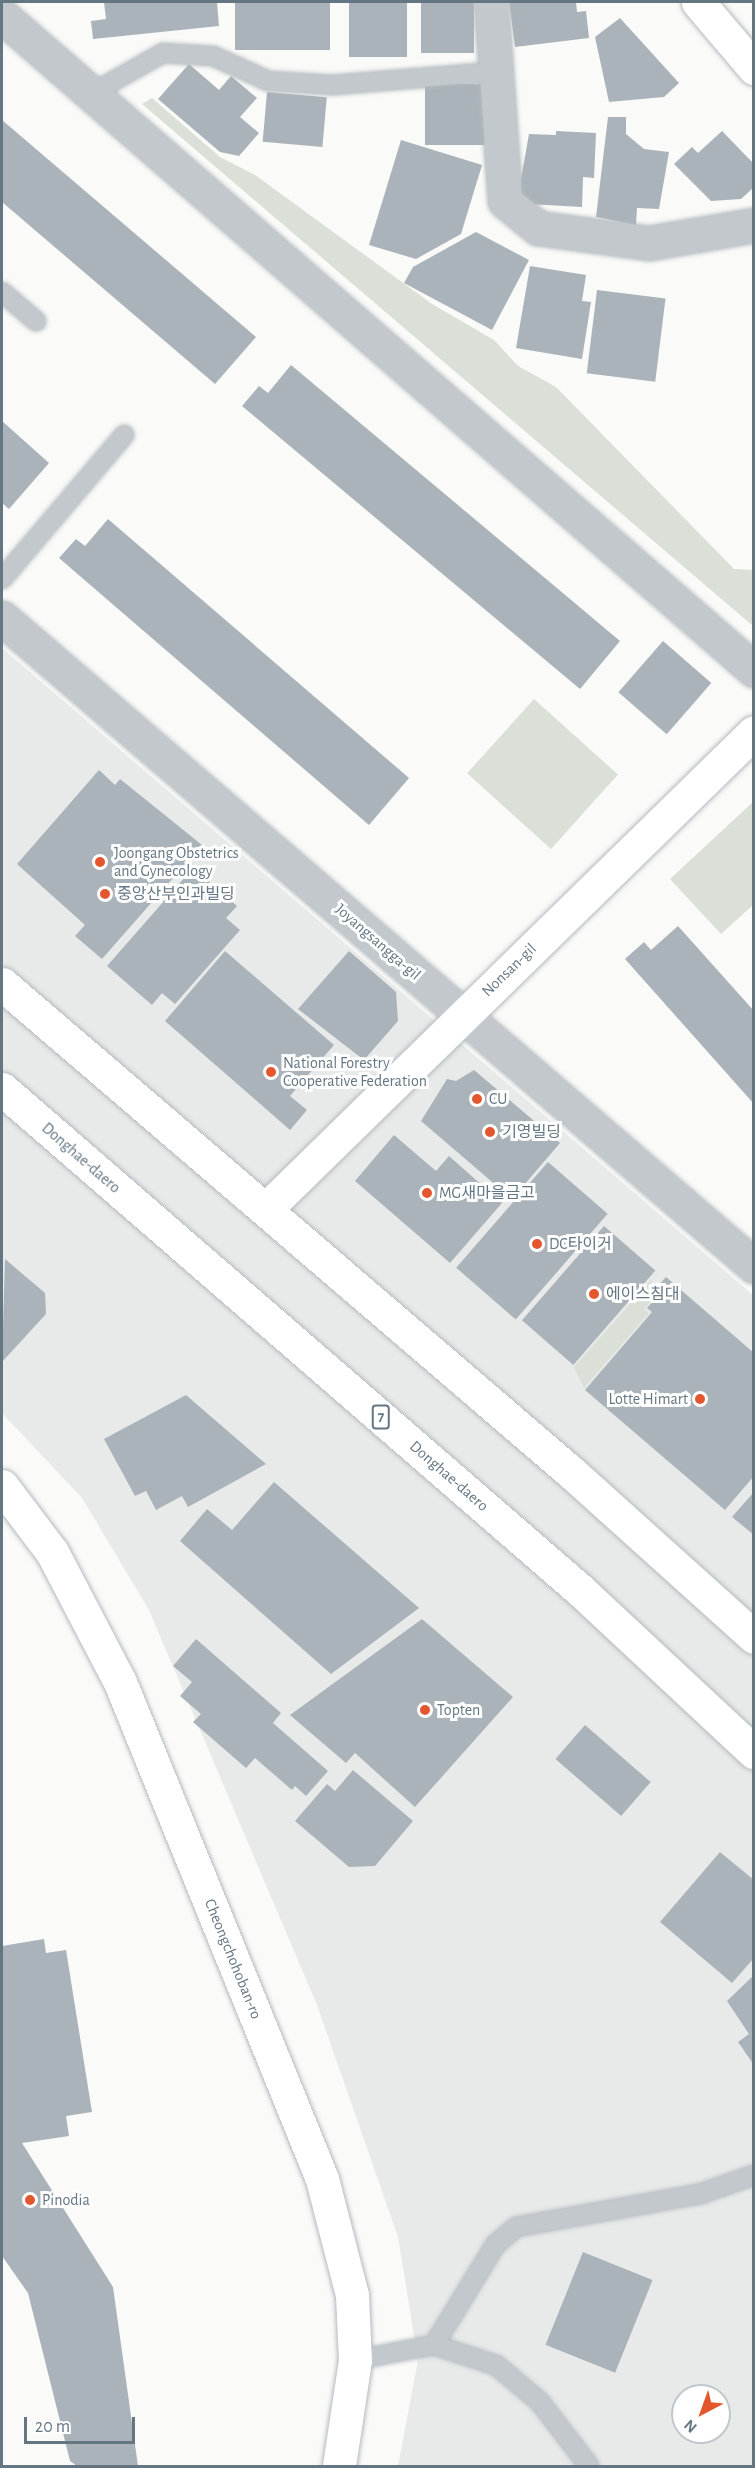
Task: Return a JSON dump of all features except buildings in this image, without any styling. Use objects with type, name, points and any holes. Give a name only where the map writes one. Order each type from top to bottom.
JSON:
[{"type":"main road","points":[[698,2],[753,68]]},
{"type":"main road","name":"Nonsan-gil","points":[[266,1209],[753,732]]},
{"type":"main road","points":[[2,984],[266,1209],[753,1637]]},
{"type":"main road","name":"Donghae-daero","points":[[2,1089],[580,1590],[753,1752]]},
{"type":"main road","name":"Cheongchohoban-ro","points":[[2,1486],[52,1552],[91,1619],[302,2127],[340,2234],[352,2295],[355,2360],[339,2466]]},
{"type":"street","points":[[491,2],[505,201],[538,228],[649,243],[753,225]]},
{"type":"street","points":[[2,16],[89,95],[753,670]]},
{"type":"street","name":"Joyangsangga-gil","points":[[2,618],[753,1266]]},
{"type":"lane","points":[[89,95],[163,53],[213,56],[268,81],[332,85],[495,72]]},
{"type":"lane","points":[[2,292],[36,321]]},
{"type":"lane","points":[[2,579],[124,435]]},
{"type":"lane","points":[[434,2345],[496,2244],[516,2227],[700,2194],[753,2175]]},
{"type":"lane","points":[[355,2360],[434,2345],[496,2366],[540,2402],[589,2466]]},
{"type":"shaded area","points":[[152,98],[220,157],[255,175],[432,304],[494,340],[518,366],[556,387],[734,569],[753,570],[753,626],[142,104]]},
{"type":"shaded area","points":[[2,648],[753,1295],[753,2466],[398,2466],[418,2360],[398,2237],[317,2005],[149,1610],[82,1498],[2,1413]]},
{"type":"shaded area","points":[[534,699],[618,775],[551,849],[467,773]]},
{"type":"shaded area","points":[[753,802],[753,905],[721,934],[670,879]]},
{"type":"shaded area","points":[[653,1278],[647,1295],[652,1300],[644,1309],[649,1313],[584,1388],[574,1367]]},
{"type":"place","name":"Joongang Obstetrics and Gynecology","points":[[100,862]]},
{"type":"place","name":"중앙산부인과빌딩","points":[[105,894]]},
{"type":"place","name":"National Forestry Cooperative Federation","points":[[271,1072]]},
{"type":"place","name":"CU","points":[[477,1099]]},
{"type":"place","name":"기영빌딩","points":[[490,1132]]},
{"type":"place","name":"MG새마을금고","points":[[427,1193]]},
{"type":"place","name":"DC타이거","points":[[537,1244]]},
{"type":"place","name":"에이스침대","points":[[594,1294]]},
{"type":"place","name":"Lotte Himart","points":[[700,1399]]},
{"type":"place","name":"Topten","points":[[425,1710]]},
{"type":"place","name":"Pinodia","points":[[30,2200]]}]
